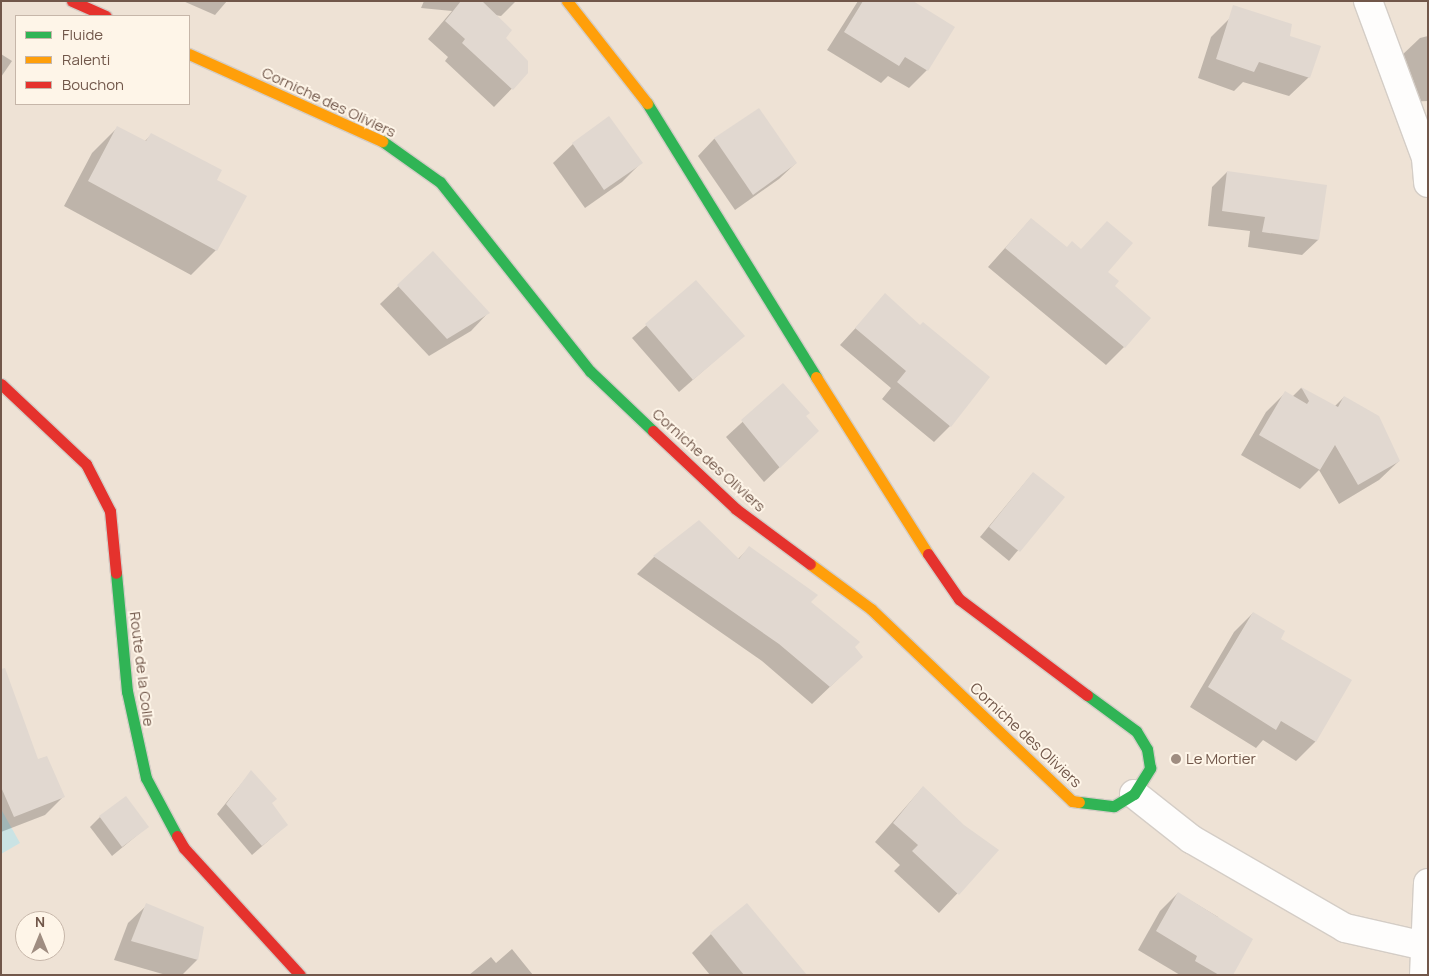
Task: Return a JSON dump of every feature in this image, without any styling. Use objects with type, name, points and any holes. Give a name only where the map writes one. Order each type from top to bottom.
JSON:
[{"type":"street","points":[[72,1],[104,15]]},
{"type":"street","name":"Corniche des Oliviers","points":[[190,54],[383,141],[440,182],[590,371],[736,509],[871,609],[1072,801],[1114,806],[1134,794],[1150,768],[1147,749],[1136,731],[959,599],[897,509],[638,89],[567,1]]},
{"type":"street","points":[[1368,1],[1426,158],[1428,183]]},
{"type":"street","name":"Route de la Colle","points":[[1,384],[86,464],[110,511],[127,690],[146,778],[184,848],[300,975]]},
{"type":"street","points":[[1134,794],[1191,839],[1345,928],[1424,946]]},
{"type":"street","points":[[1424,975],[1428,883]]},
{"type":"shaded area","points":[[1,1],[1428,1],[1428,975],[1,975]]},
{"type":"water","points":[[1,809],[20,843],[1,854]]},
{"type":"building","points":[[461,1],[482,1],[512,30],[506,38],[528,61],[528,73],[513,90],[462,43],[465,39],[445,21]]},
{"type":"building","points":[[863,1],[913,1],[955,27],[928,71],[905,57],[899,66],[844,32]]},
{"type":"building","points":[[1233,5],[1292,24],[1290,36],[1321,46],[1310,78],[1259,62],[1254,72],[1216,59]]},
{"type":"building","points":[[759,108],[797,163],[753,195],[714,138]]},
{"type":"building","points":[[609,116],[643,163],[604,190],[572,143]]},
{"type":"building","points":[[117,126],[146,141],[151,133],[222,170],[217,180],[247,196],[217,251],[88,181]]},
{"type":"building","points":[[1227,171],[1327,185],[1319,240],[1262,232],[1265,217],[1222,211]]},
{"type":"building","points":[[1031,218],[1067,247],[1072,241],[1081,249],[1107,221],[1133,243],[1108,272],[1119,281],[1115,286],[1151,318],[1125,348],[1005,248]]},
{"type":"building","points":[[433,251],[490,313],[447,339],[397,285]]},
{"type":"building","points":[[696,280],[745,336],[693,380],[645,324]]},
{"type":"building","points":[[885,293],[920,325],[923,322],[990,377],[951,427],[897,382],[906,371],[855,328]]},
{"type":"building","points":[[783,383],[810,413],[806,416],[819,431],[780,468],[741,420]]},
{"type":"building","points":[[1301,387],[1338,407],[1344,396],[1379,416],[1400,461],[1358,485],[1335,445],[1320,470],[1259,435],[1285,391],[1307,404],[1309,401]]},
{"type":"building","points":[[1033,472],[1065,497],[1020,552],[989,527]]},
{"type":"building","points":[[699,520],[739,559],[749,546],[818,595],[811,602],[860,642],[855,647],[863,657],[830,687],[779,644],[653,556]]},
{"type":"building","points":[[1253,612],[1285,631],[1281,639],[1352,680],[1316,742],[1281,721],[1276,730],[1208,687]]},
{"type":"building","points":[[5,668],[38,759],[47,756],[65,797],[14,817],[1,787],[1,669]]},
{"type":"building","points":[[251,770],[277,799],[272,803],[288,825],[262,846],[226,804]]},
{"type":"building","points":[[923,786],[964,825],[999,850],[959,895],[912,851],[918,845],[893,823]]},
{"type":"building","points":[[126,796],[149,827],[122,847],[99,816]]},
{"type":"building","points":[[1178,892],[1253,939],[1233,975],[1219,975],[1195,961],[1197,956],[1156,931]]},
{"type":"building","points":[[146,903],[204,927],[198,960],[131,941]]},
{"type":"building","points":[[747,903],[807,975],[744,975],[710,933]]},
{"type":"traffic: fast","points":[[647,103],[816,377]]},
{"type":"traffic: fast","points":[[382,141],[440,182],[590,371],[653,431]]},
{"type":"traffic: fast","points":[[116,573],[127,691],[146,778],[177,836]]},
{"type":"traffic: fast","points":[[1079,802],[1114,806],[1134,794],[1150,768],[1147,749],[1136,731],[1087,695]]},
{"type":"traffic: slow","points":[[567,1],[647,103]]},
{"type":"traffic: slow","points":[[190,54],[382,141]]},
{"type":"traffic: slow","points":[[816,377],[928,554]]},
{"type":"traffic: slow","points":[[810,564],[871,609],[1072,801],[1079,802]]},
{"type":"traffic: jam","points":[[72,1],[104,15]]},
{"type":"traffic: jam","points":[[1,384],[86,464],[110,511],[116,573]]},
{"type":"traffic: jam","points":[[653,431],[736,509],[810,564]]},
{"type":"traffic: jam","points":[[928,554],[959,599],[1087,695]]},
{"type":"traffic: jam","points":[[177,836],[184,848],[300,975]]},
{"type":"place","name":"Le Mortier","points":[[1176,759]]}]
